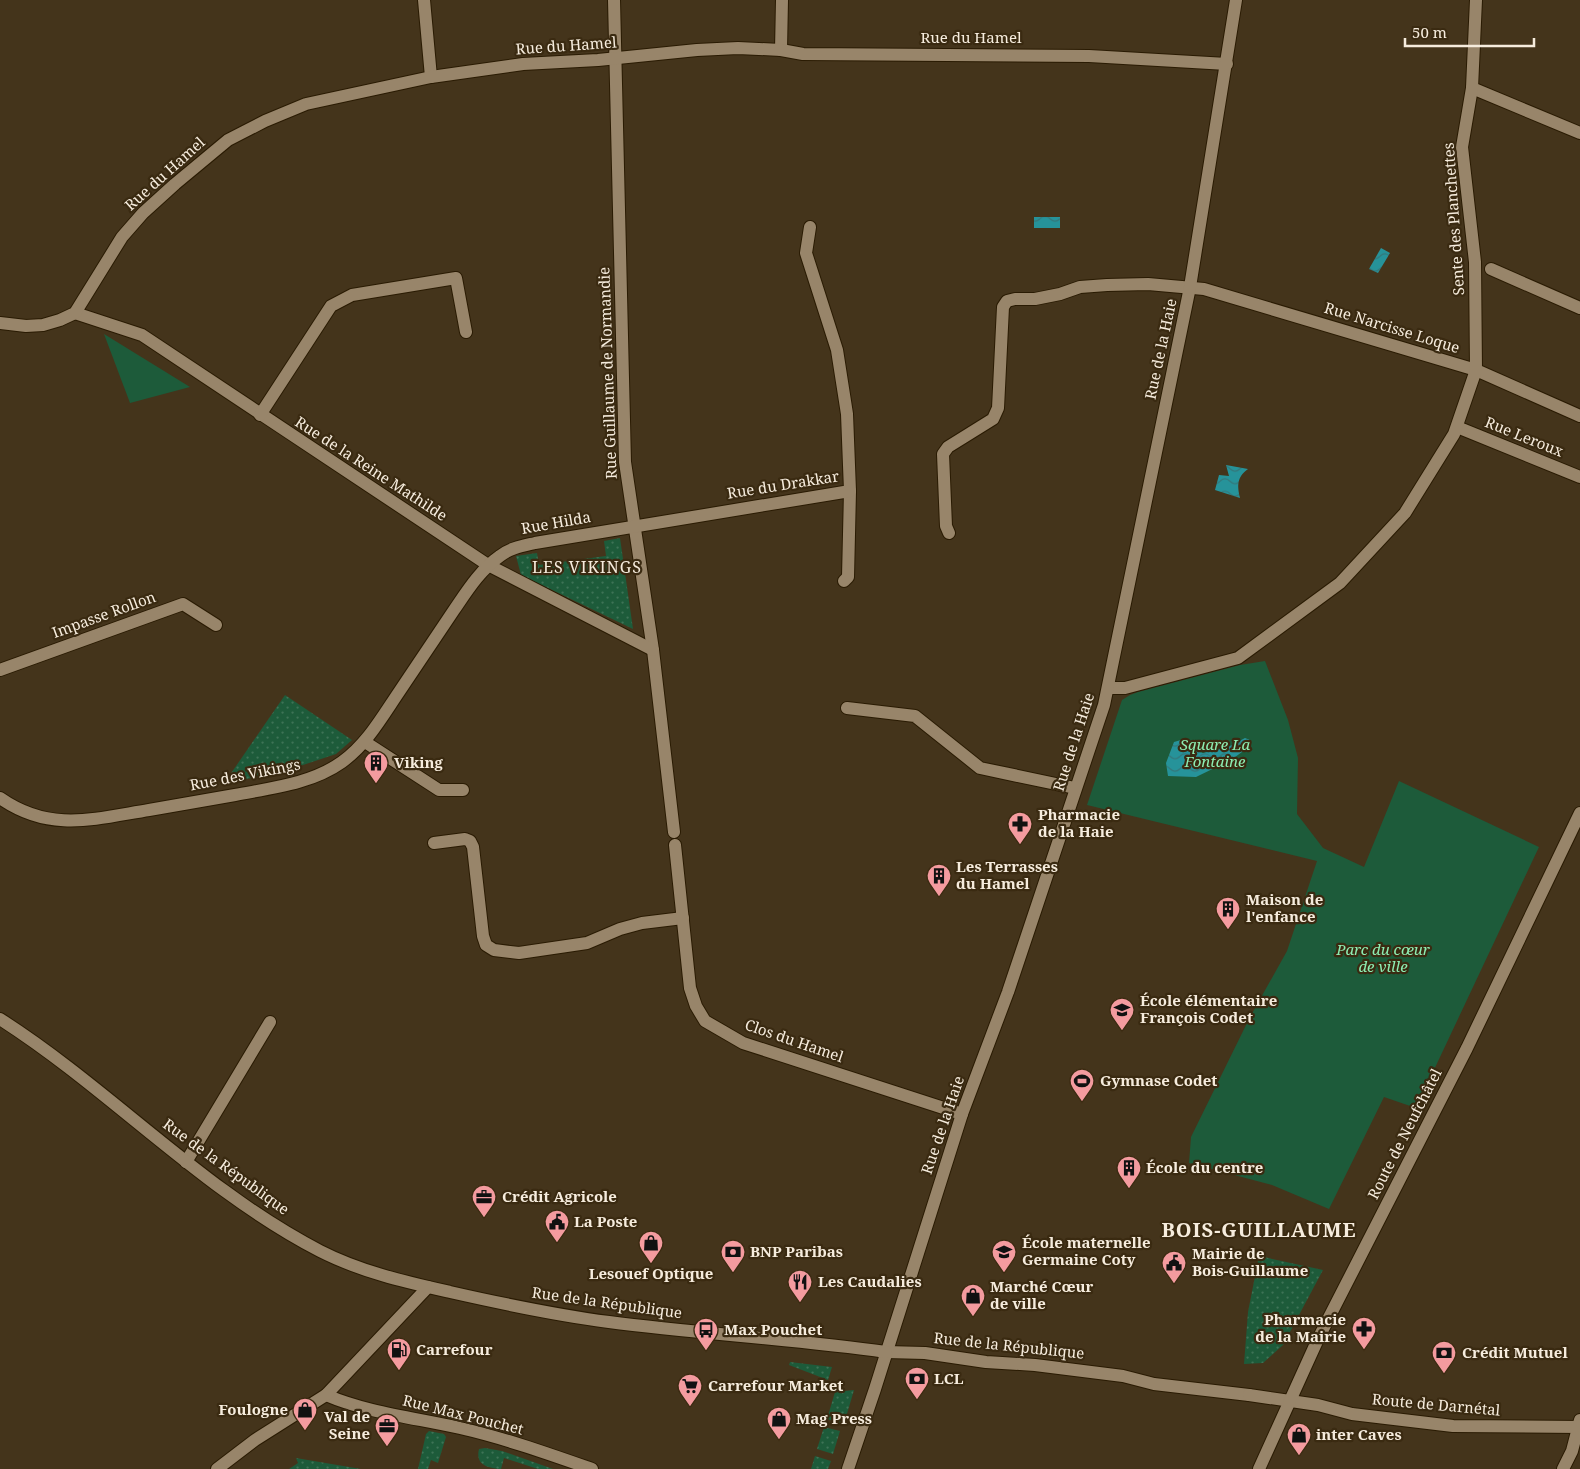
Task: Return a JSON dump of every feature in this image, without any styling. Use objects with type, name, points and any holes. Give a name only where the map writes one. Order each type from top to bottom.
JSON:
[{"type":"street","points":[[424,0],[431,77]]},
{"type":"street","name":"Rue Guillaume de Normandie","points":[[614,0],[625,453],[653,650],[674,838]]},
{"type":"street","points":[[781,50],[782,0]]},
{"type":"street","name":"Rue de la Haie","points":[[848,1469],[962,1114],[998,1020],[1104,705],[1190,287],[1236,0]]},
{"type":"street","name":"Sente des Planchettes","points":[[1108,688],[1125,688],[1238,658],[1340,583],[1405,513],[1456,427],[1476,370],[1475,262],[1462,147],[1472,88],[1476,0]]},
{"type":"street","name":"Rue du Hamel","points":[[75,312],[122,237],[138,219],[175,184],[228,140],[265,121],[306,104],[431,77],[523,64],[616,59],[705,49],[738,48],[781,50],[803,54],[1089,56],[1226,64]]},
{"type":"street","points":[[1472,88],[1580,133]]},
{"type":"street","name":"Rue du Drakkar","points":[[634,526],[850,491],[847,414],[837,350],[806,253],[810,227]]},
{"type":"street","points":[[1491,269],[1580,308]]},
{"type":"street","points":[[260,415],[331,306],[352,295],[456,278],[466,332]]},
{"type":"street","name":"Rue Narcisse Loque","points":[[949,533],[946,526],[943,454],[948,447],[994,419],[998,408],[1003,307],[1007,301],[1035,299],[1060,294],[1080,287],[1148,284],[1204,289],[1476,370],[1580,416]]},
{"type":"street","points":[[0,323],[26,326],[43,325],[60,320],[75,312]]},
{"type":"street","name":"Rue de la Reine Mathilde","points":[[75,312],[142,335],[488,565],[653,650]]},
{"type":"street","name":"Rue Leroux","points":[[1456,427],[1580,477]]},
{"type":"street","points":[[844,581],[848,577],[850,491]]},
{"type":"street","name":"Rue Hilda","points":[[488,565],[501,555],[517,547],[634,526]]},
{"type":"street","name":"Rue des Vikings","points":[[0,798],[10,805],[37,817],[63,821],[90,819],[257,791],[314,778],[342,762],[365,742],[465,593],[488,565]]},
{"type":"street","name":"Impasse Rollon","points":[[0,670],[183,604],[216,625]]},
{"type":"street","points":[[847,708],[916,716],[980,768],[1076,788]]},
{"type":"street","points":[[365,742],[439,790],[463,790]]},
{"type":"street","name":"Route de Neufchâtel","points":[[1259,1469],[1318,1339],[1471,1039],[1580,813]]},
{"type":"street","name":"Clos du Hamel","points":[[674,838],[690,988],[696,1006],[705,1021],[743,1043],[962,1114]]},
{"type":"street","points":[[434,842],[465,840],[470,842],[473,847],[482,936],[486,945],[494,950],[519,953],[587,943],[620,929],[642,923],[683,918]]},
{"type":"street","name":"Rue de la République","points":[[0,1018],[28,1037],[186,1162],[267,1220],[320,1251],[364,1270],[488,1302],[610,1322],[886,1352],[925,1353],[986,1362],[1035,1365],[1123,1376],[1154,1384],[1249,1395],[1290,1402]]},
{"type":"street","points":[[186,1162],[270,1022]]},
{"type":"street","points":[[217,1469],[255,1440],[326,1395],[428,1287]]},
{"type":"street","name":"Rue Max Pouchet","points":[[326,1395],[343,1403],[462,1428],[592,1469]]},
{"type":"street","name":"Route de Darnétal","points":[[1290,1402],[1318,1405],[1352,1414],[1453,1426],[1579,1425]]},
{"type":"street","points":[[1563,1469],[1572,1451],[1579,1425]]},
{"type":"green space","points":[[104,334],[190,387],[130,403]]},
{"type":"green space","points":[[620,538],[633,629],[521,575],[516,556],[537,553],[539,565],[606,556],[604,541]]},
{"type":"green space","name":"Parc du cœur de ville","points":[[1265,661],[1288,720],[1298,758],[1297,814],[1323,848],[1364,867],[1399,781],[1539,847],[1416,1108],[1384,1097],[1329,1209],[1272,1185],[1189,1163],[1191,1137],[1249,1019],[1287,951],[1317,861],[1087,805],[1122,700],[1138,692],[1240,665]]},
{"type":"green space","points":[[285,695],[352,740],[336,754],[273,775],[225,782]]},
{"type":"green space","points":[[1259,1256],[1323,1270],[1283,1345],[1263,1363],[1244,1364],[1248,1312]]},
{"type":"green space","points":[[790,1362],[832,1367],[828,1380],[789,1365]]},
{"type":"green space","points":[[854,1390],[844,1424],[827,1419],[835,1392]]},
{"type":"green space","points":[[824,1427],[840,1431],[833,1454],[817,1449]]},
{"type":"green space","points":[[429,1431],[444,1434],[446,1437],[438,1463],[431,1460],[428,1469],[418,1469],[426,1434]]},
{"type":"green space","points":[[485,1448],[502,1451],[553,1469],[538,1469],[504,1458],[501,1469],[492,1468],[484,1465],[479,1459],[479,1449]]},
{"type":"green space","points":[[815,1456],[831,1461],[828,1469],[811,1469]]},
{"type":"green space","points":[[296,1458],[361,1469],[289,1469],[298,1463]]},
{"type":"water","points":[[1034,217],[1060,217],[1060,228],[1034,228]]},
{"type":"water","points":[[1381,248],[1390,253],[1378,273],[1369,269]]},
{"type":"water","points":[[1226,465],[1248,469],[1240,478],[1238,489],[1240,498],[1215,490],[1219,475],[1229,476]]},
{"type":"water","points":[[1245,738],[1250,740],[1246,749],[1231,760],[1196,777],[1168,776],[1166,763],[1174,742],[1181,740],[1186,748],[1203,753],[1228,747]]},
{"type":"place","name":"Viking","points":[[376,784]]},
{"type":"place","name":"Pharmacie de la Haie","points":[[1020,845]]},
{"type":"place","name":"Les Terrasses du Hamel","points":[[939,897]]},
{"type":"place","name":"Maison de l'enfance","points":[[1228,930]]},
{"type":"place","name":"École élémentaire François Codet","points":[[1122,1031]]},
{"type":"place","name":"Gymnase Codet","points":[[1082,1102]]},
{"type":"place","name":"École du centre","points":[[1129,1189]]},
{"type":"place","name":"Crédit Agricole","points":[[484,1218]]},
{"type":"place","name":"La Poste","points":[[557,1243]]},
{"type":"place","name":"Lesouef Optique","points":[[651,1264]]},
{"type":"place","name":"BNP Paribas","points":[[733,1273]]},
{"type":"place","name":"École maternelle Germaine Coty","points":[[1004,1273]]},
{"type":"place","name":"Mairie de Bois-Guillaume","points":[[1174,1284]]},
{"type":"place","name":"Les Caudalies","points":[[800,1303]]},
{"type":"place","name":"Marché Cœur de ville","points":[[973,1317]]},
{"type":"place","name":"Pharmacie de la Mairie","points":[[1364,1350]]},
{"type":"place","name":"Max Pouchet","points":[[706,1351]]},
{"type":"place","name":"Carrefour","points":[[399,1371]]},
{"type":"place","name":"Crédit Mutuel","points":[[1444,1374]]},
{"type":"place","name":"LCL","points":[[917,1400]]},
{"type":"place","name":"Carrefour Market","points":[[690,1407]]},
{"type":"place","name":"Foulogne","points":[[305,1431]]},
{"type":"place","name":"Mag Press","points":[[779,1440]]},
{"type":"place","name":"Val de Seine","points":[[387,1447]]},
{"type":"place","name":"inter Caves","points":[[1299,1456]]},
{"type":"district","name":"LES VIKINGS","points":[[587,567]]},
{"type":"district","name":"BOIS-GUILLAUME","points":[[1259,1230]]},
{"type":"park label","name":"Square La Fontaine","points":[[1215,754]]}]
